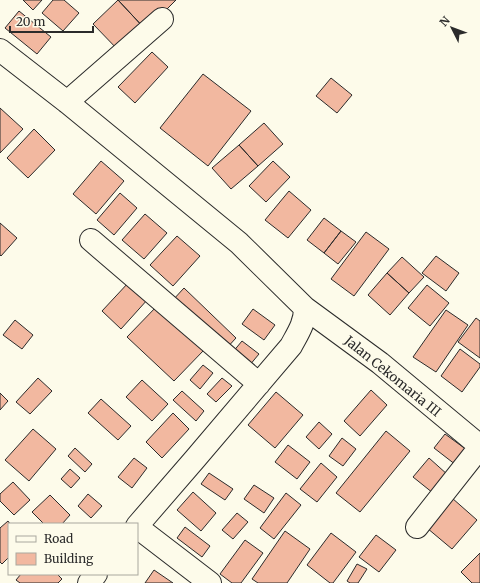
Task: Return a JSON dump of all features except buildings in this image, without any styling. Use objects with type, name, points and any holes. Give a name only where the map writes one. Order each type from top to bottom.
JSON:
[{"type":"street","points":[[67,102],[162,20]]},
{"type":"street","name":"Jalan Cekomaria III","points":[[0,50],[67,102],[239,243],[305,308],[380,364],[480,447]]},
{"type":"street","points":[[91,240],[259,384]]},
{"type":"street","points":[[138,525],[291,346],[303,325],[305,308]]},
{"type":"street","points":[[417,527],[480,447]]},
{"type":"street","points":[[138,527],[210,583]]},
{"type":"street","points":[[88,583],[95,575]]}]
